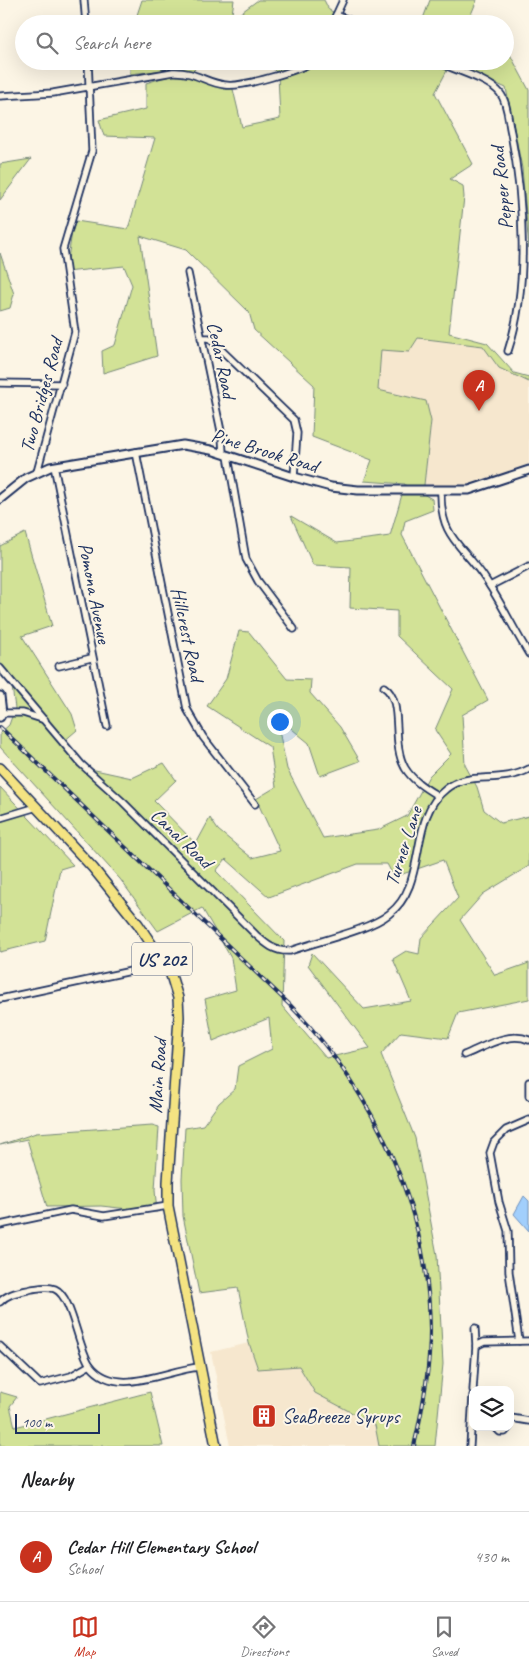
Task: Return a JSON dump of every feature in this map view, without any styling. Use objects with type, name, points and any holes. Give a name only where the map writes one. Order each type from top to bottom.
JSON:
[{"type":"main road","name":"Main Road","points":[[0,768],[116,893],[161,958],[173,979],[178,1003],[168,1206],[216,1446]]},
{"type":"street","points":[[84,0],[85,15]]},
{"type":"street","points":[[336,15],[344,0]]},
{"type":"street","name":"Two Bridges Road","points":[[37,472],[75,332],[63,249],[67,230],[91,156],[88,70]]},
{"type":"street","points":[[0,96],[39,94],[185,71],[225,85],[243,85],[287,70]]},
{"type":"street","name":"Pepper Road","points":[[455,70],[496,89],[505,101],[517,170],[524,258],[520,314],[508,351]]},
{"type":"street","name":"Cedar Road","points":[[188,273],[246,559],[258,581],[294,629]]},
{"type":"street","points":[[201,338],[209,338],[294,420],[297,433],[294,477]]},
{"type":"street","points":[[0,384],[62,384]]},
{"type":"street","name":"Pine Brook Road","points":[[0,499],[37,472],[54,466],[183,444],[294,477],[350,489],[441,491],[479,488],[529,470]]},
{"type":"street","name":"Hillcrest Road","points":[[136,452],[187,709],[203,737],[255,804]]},
{"type":"street","name":"Pomona Avenue","points":[[54,466],[106,726]]},
{"type":"street","points":[[441,491],[442,519],[448,533],[490,586],[529,654]]},
{"type":"street","points":[[490,586],[529,566]]},
{"type":"street","points":[[59,666],[91,658]]},
{"type":"street","name":"Canal Road","points":[[0,668],[81,764],[123,802],[256,935],[274,949],[281,951],[309,944]]},
{"type":"street","points":[[384,687],[392,692],[396,700],[396,739],[402,762],[415,780],[438,796]]},
{"type":"street","points":[[0,696],[1,715],[23,713],[45,720]]},
{"type":"street","name":"Turner Lane","points":[[309,944],[378,921],[397,908],[409,888],[425,821],[438,796],[459,781],[474,778],[501,778],[529,770]]},
{"type":"street","points":[[0,818],[37,807]]},
{"type":"street","points":[[0,999],[131,971],[161,958]]},
{"type":"street","points":[[464,1055],[506,1038],[518,1037],[529,1040]]},
{"type":"street","points":[[529,1082],[529,1096]]},
{"type":"street","points":[[518,1341],[509,1272],[508,1231],[499,1202],[490,1153],[494,1142],[506,1130],[529,1120]]},
{"type":"street","points":[[0,1225],[71,1210],[104,1216],[168,1206]]},
{"type":"street","points":[[0,1302],[10,1295],[42,1287],[57,1290],[65,1299],[83,1353],[90,1365],[106,1378],[121,1382],[199,1367]]},
{"type":"street","points":[[473,1386],[476,1346],[475,1328]]},
{"type":"street","points":[[476,1346],[484,1342],[529,1341]]},
{"type":"street","points":[[0,1346],[40,1384],[71,1376],[90,1365]]},
{"type":"street","points":[[514,1419],[529,1421]]},
{"type":"street","points":[[470,1446],[471,1431]]},
{"type":"shaded area","points":[[418,338],[483,346],[499,368],[529,382],[529,464],[468,487],[424,487],[431,421],[378,390],[381,349],[409,352]]},
{"type":"shaded area","points":[[249,1343],[258,1369],[299,1366],[315,1393],[375,1425],[379,1446],[230,1446],[211,1352]]},
{"type":"green space","points":[[142,0],[234,0],[232,15],[137,15]]},
{"type":"green space","points":[[258,0],[324,0],[329,10],[339,15],[238,15]]},
{"type":"green space","points":[[430,0],[477,0],[471,15],[424,15]]},
{"type":"green space","points":[[514,62],[529,90],[529,248],[522,168],[506,88],[466,70],[514,70]]},
{"type":"green space","points":[[130,70],[164,70],[130,74]]},
{"type":"green space","points":[[274,70],[447,70],[435,93],[473,164],[450,179],[463,186],[464,197],[449,333],[487,343],[514,373],[529,377],[529,382],[499,368],[483,346],[418,338],[409,352],[381,350],[378,390],[426,401],[431,421],[423,494],[432,499],[433,510],[405,521],[402,535],[488,700],[462,715],[465,765],[477,787],[484,810],[501,823],[529,816],[529,866],[483,894],[460,920],[495,975],[529,963],[529,999],[458,1013],[448,1038],[401,1032],[381,1054],[415,1138],[437,1255],[443,1364],[435,1446],[379,1446],[375,1425],[315,1393],[299,1366],[258,1369],[249,1343],[238,1288],[199,1293],[183,1216],[182,1179],[185,1128],[203,1125],[219,1103],[235,1089],[238,1066],[272,1049],[269,1018],[213,1041],[205,999],[236,990],[231,958],[202,908],[158,931],[120,879],[0,747],[0,733],[9,725],[15,708],[12,687],[0,663],[0,546],[25,533],[52,626],[22,636],[72,714],[77,730],[63,742],[86,768],[132,778],[164,763],[176,780],[154,801],[196,844],[210,818],[218,830],[252,858],[280,851],[256,799],[276,787],[270,747],[207,706],[226,679],[239,631],[249,632],[287,679],[311,680],[310,693],[340,727],[360,761],[320,776],[309,743],[276,716],[287,769],[323,838],[378,830],[407,816],[429,776],[451,754],[435,730],[453,689],[397,636],[397,611],[350,608],[351,567],[313,565],[291,516],[337,543],[390,536],[405,484],[364,481],[372,460],[312,437],[314,385],[254,330],[249,312],[186,250],[140,236],[157,356],[103,373],[102,351],[115,345],[132,285],[124,266],[66,272],[72,232],[76,221],[128,229],[155,138],[104,136],[99,120],[146,109],[146,83],[185,71],[232,85],[242,127],[280,119],[278,74]],"holes":[[[226,859],[269,897],[358,864],[387,864],[394,877],[443,860],[458,898],[421,938],[419,954],[406,951],[393,959],[411,1001],[364,1009],[312,953],[308,965],[370,1048],[326,1058],[282,1006],[284,941],[216,871]]]},
{"type":"green space","points":[[31,159],[0,200],[0,164]]},
{"type":"green space","points":[[0,253],[14,294],[10,308],[0,311]]},
{"type":"green space","points":[[0,787],[73,865],[60,869],[45,941],[0,952]]},
{"type":"green space","points":[[152,1125],[159,1127],[155,1190],[157,1212],[101,1206],[47,1207],[27,1139],[0,1145],[36,1133]]},
{"type":"green space","points":[[0,1392],[17,1397],[10,1406],[15,1427],[150,1392],[163,1446],[0,1446]]},
{"type":"water","points":[[524,1196],[529,1201],[529,1231],[514,1214]]},
{"type":"railway","points":[[0,727],[290,1005],[320,1039],[347,1075],[371,1114],[391,1154],[407,1196],[420,1240],[427,1285],[430,1330],[429,1359],[423,1403],[414,1446]]},
{"type":"place","name":"Cedar Hill Elementary School","points":[[479,411]]},
{"type":"place","name":"SeaBreeze Syrups","points":[[264,1416]]}]
